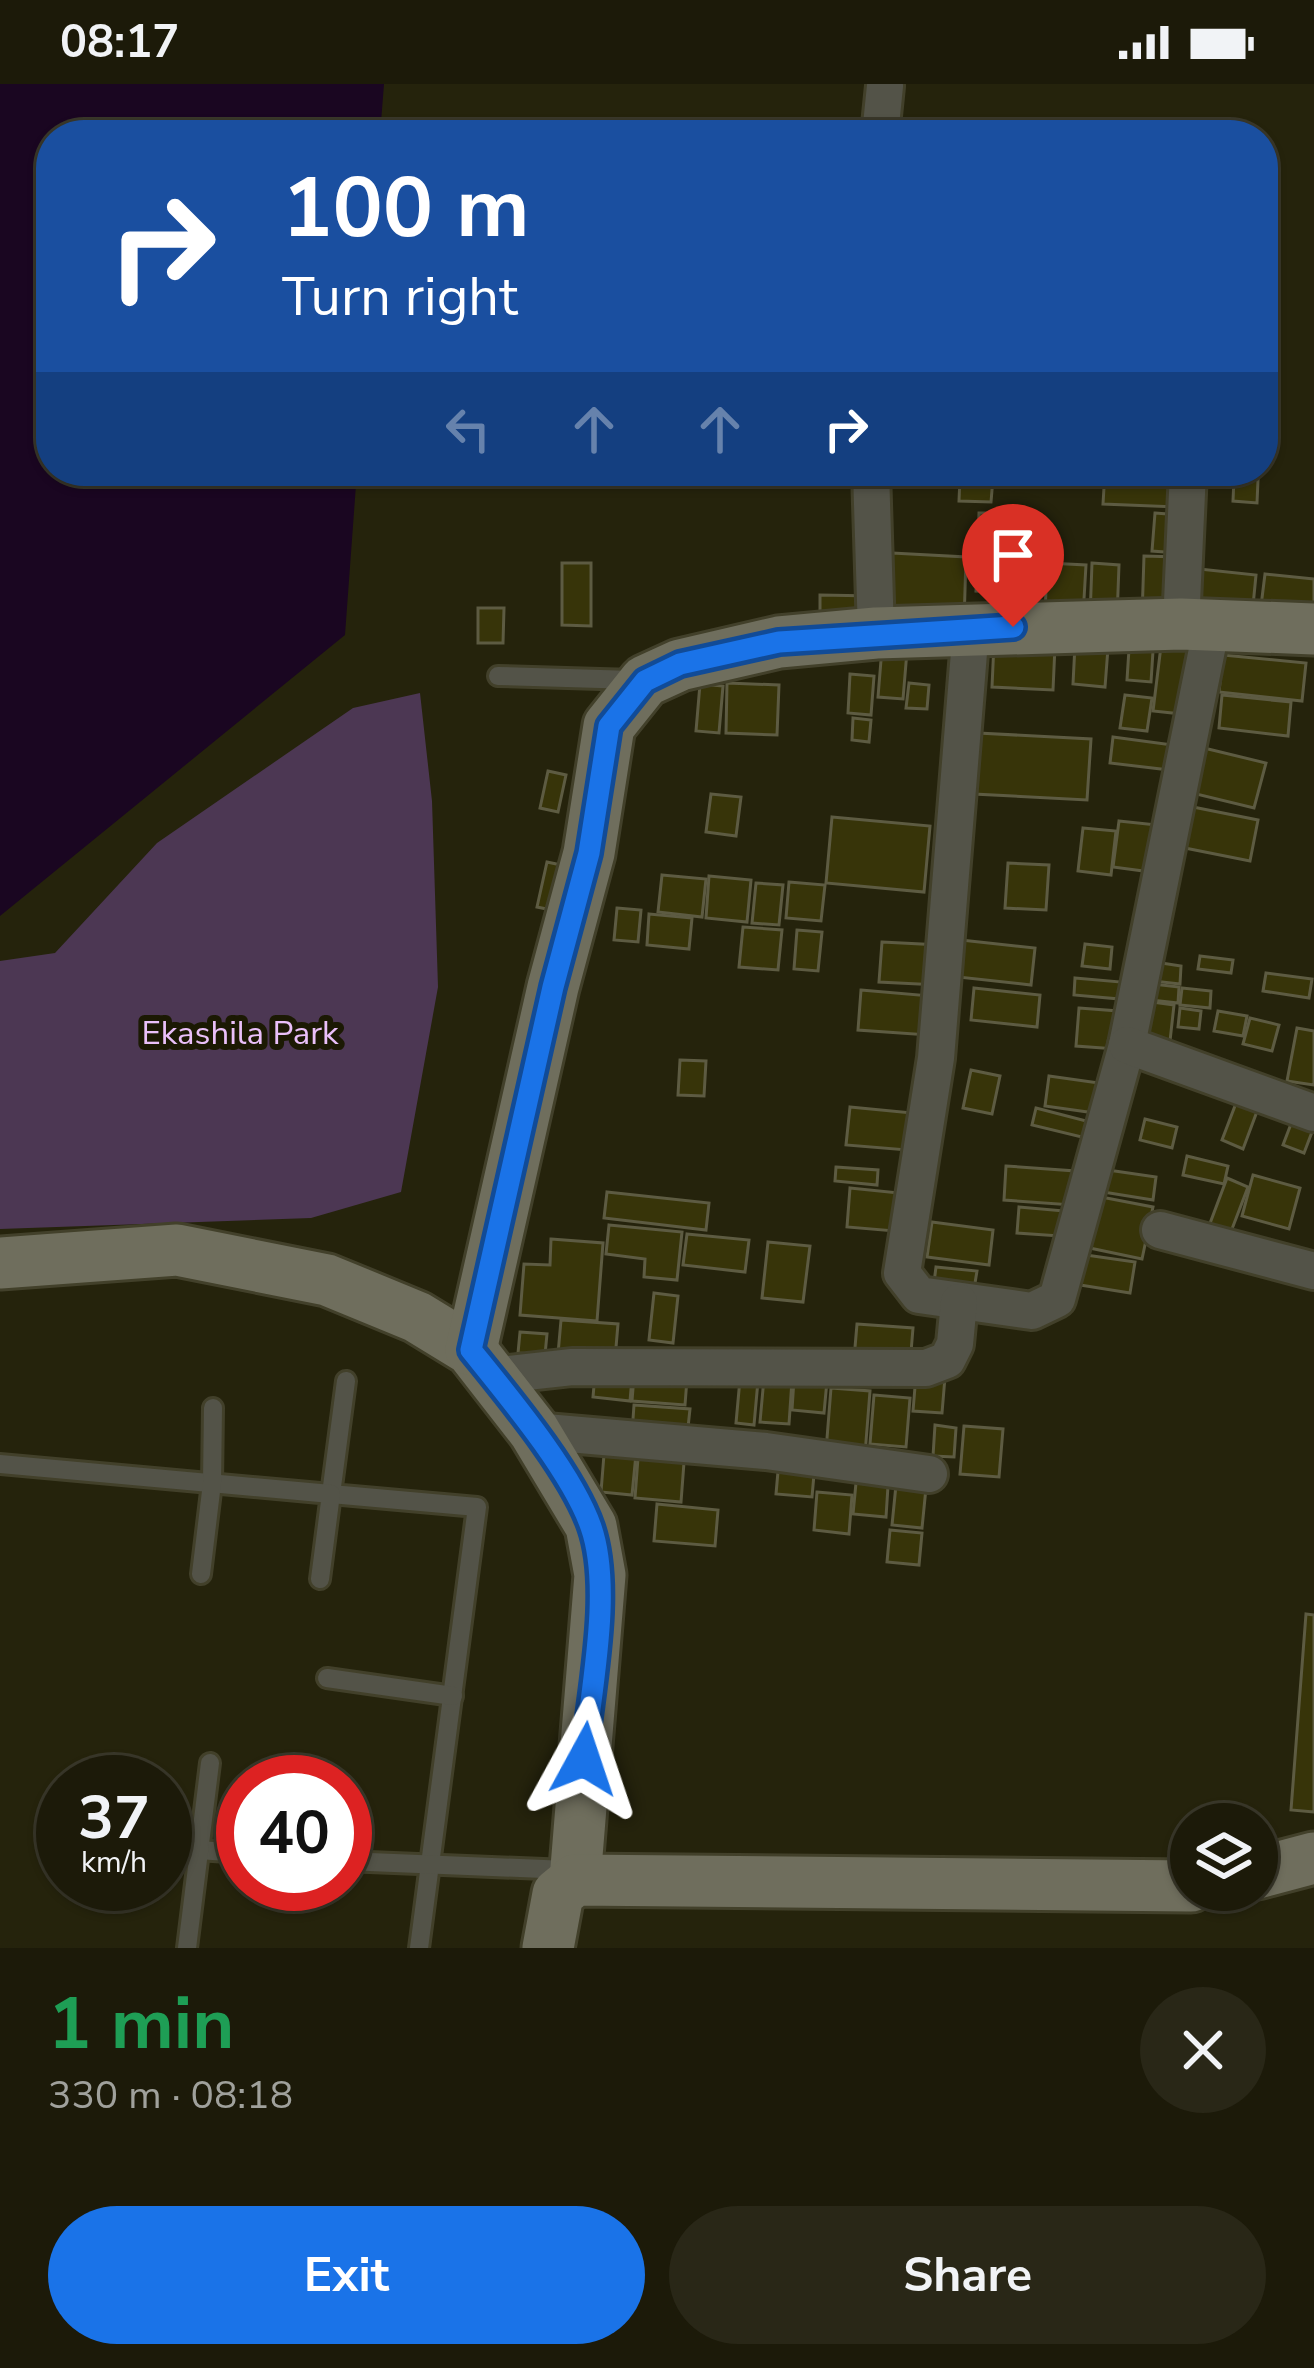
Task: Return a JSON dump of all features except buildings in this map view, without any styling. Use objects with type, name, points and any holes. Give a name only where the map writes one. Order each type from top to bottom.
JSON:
[{"type":"street","points":[[882,120],[885,86]]},
{"type":"street","points":[[871,486],[876,633]]},
{"type":"street","points":[[971,628],[936,1058],[902,1274],[919,1295],[1032,1311],[1057,1299],[1127,1045],[1197,625],[1189,486]]},
{"type":"street","points":[[482,1363],[553,987],[589,853],[609,726],[645,681],[680,664],[779,642],[876,633],[1197,625],[1314,629]]},
{"type":"street","points":[[1127,1045],[1314,1113]]},
{"type":"street","points":[[1160,1230],[1314,1271]]},
{"type":"street","points":[[0,1263],[178,1250],[327,1280],[417,1317],[482,1363],[534,1431],[591,1526],[600,1575],[575,1875],[558,1894],[548,1948]]},
{"type":"street","points":[[482,1363],[926,1368],[947,1360],[955,1344],[959,1302]]},
{"type":"street","points":[[534,1431],[766,1451],[929,1474]]},
{"type":"street","points":[[1278,1867],[1314,1858]]},
{"type":"street","points":[[575,1875],[1170,1886]]},
{"type":"lane","points":[[498,676],[645,681]]},
{"type":"lane","points":[[320,1579],[346,1381]]},
{"type":"lane","points":[[201,1574],[212,1483],[213,1408]]},
{"type":"lane","points":[[0,1464],[477,1507],[419,1948]]},
{"type":"lane","points":[[327,1678],[453,1696]]},
{"type":"lane","points":[[187,1948],[210,1762]]},
{"type":"lane","points":[[198,1850],[216,1851]]},
{"type":"lane","points":[[372,1863],[575,1875]]},
{"type":"green space","name":"Ekashila Park","points":[[420,693],[432,801],[438,987],[401,1192],[311,1218],[0,1229],[0,961],[55,953],[157,843],[353,708]]},
{"type":"shaded area","points":[[0,84],[384,84],[381,120],[36,120],[36,486],[356,486],[345,635],[0,916]]},
{"type":"route","points":[[584,1759],[600,1575],[591,1526],[534,1431],[471,1350],[553,987],[589,853],[609,726],[645,681],[680,664],[779,642],[1013,627]]}]
